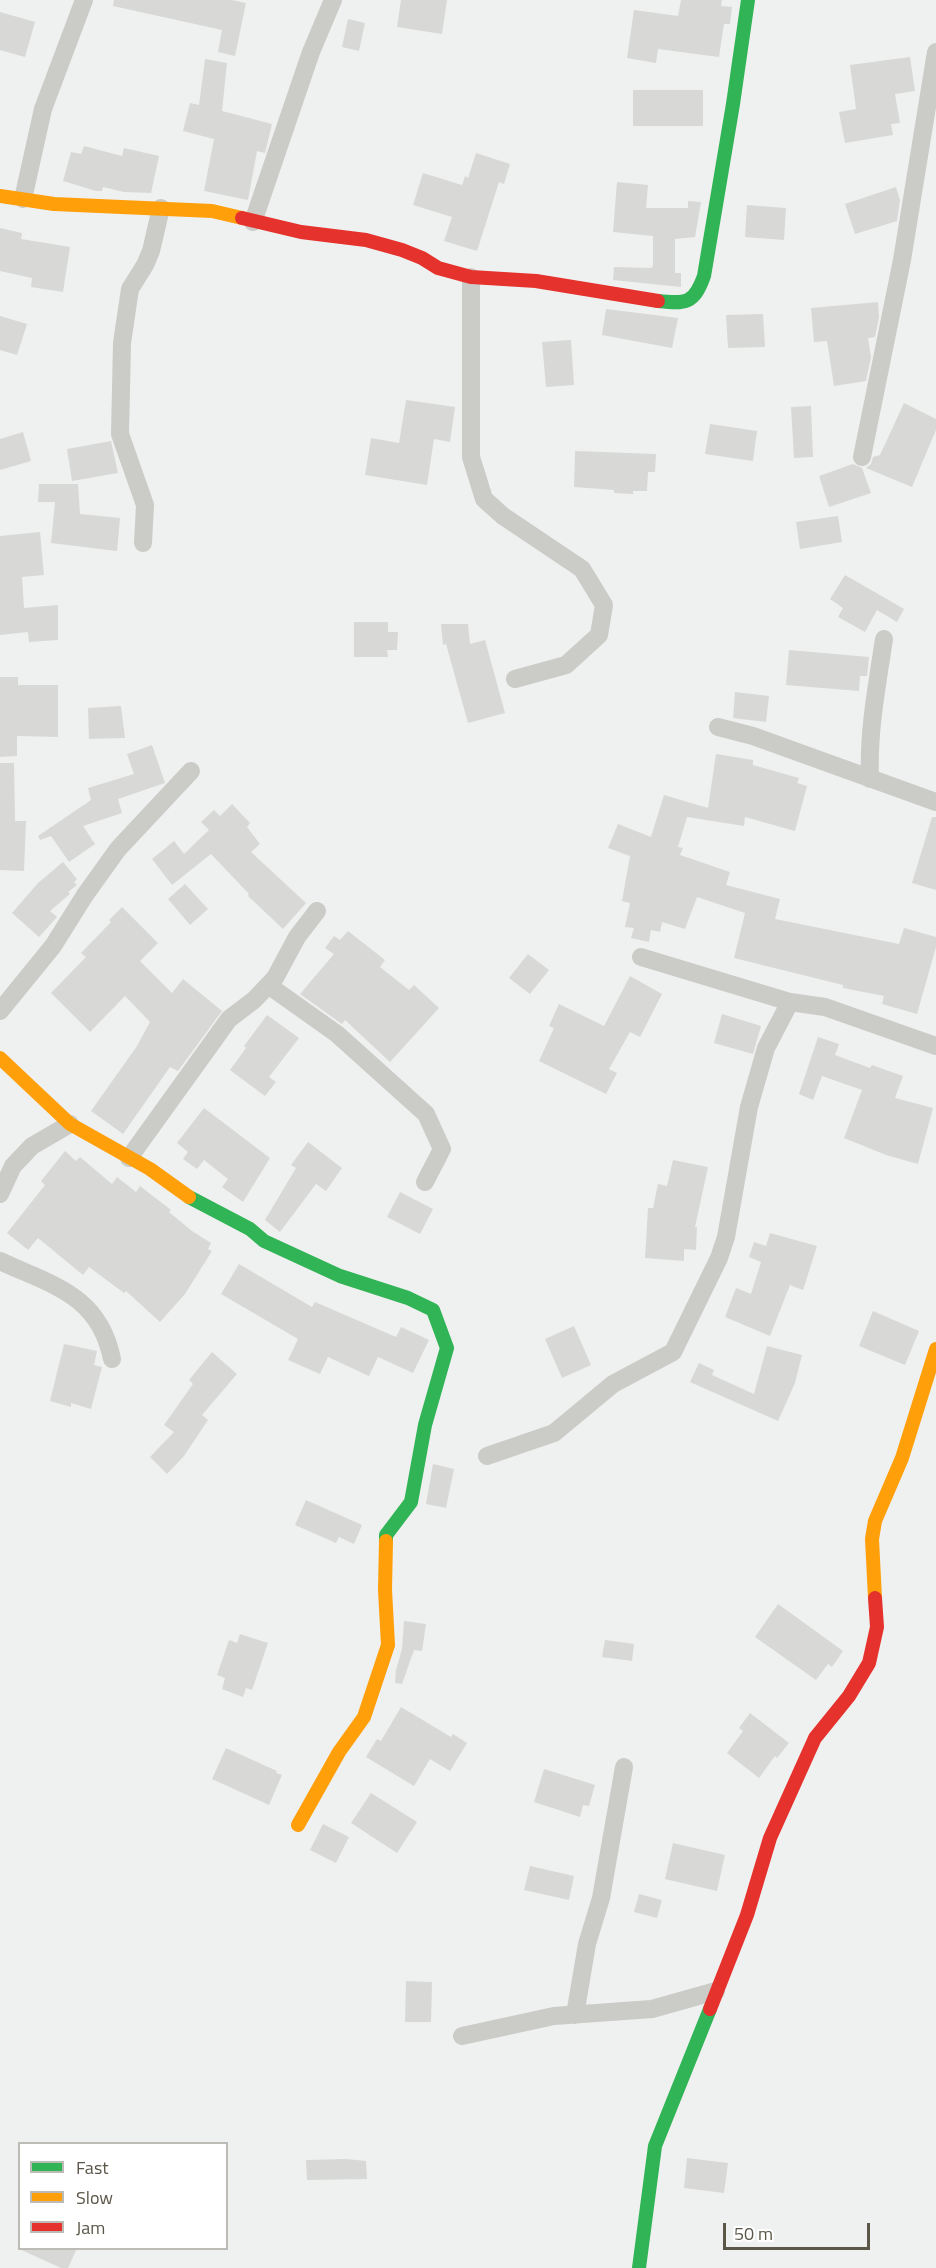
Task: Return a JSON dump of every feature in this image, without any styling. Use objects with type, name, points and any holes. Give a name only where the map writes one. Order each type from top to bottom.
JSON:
[{"type":"street","points":[[23,199],[43,109],[84,0]]},
{"type":"street","points":[[253,222],[311,52],[333,0]]},
{"type":"street","points":[[0,196],[54,204],[212,211],[301,232],[366,240],[402,250],[438,268],[471,277],[536,281],[630,298],[676,303],[689,301],[698,292],[704,276],[721,169],[738,84],[748,0]]},
{"type":"street","points":[[862,457],[902,260],[936,52]]},
{"type":"street","points":[[142,543],[145,505],[120,434],[122,344],[130,289],[151,251],[161,208]]},
{"type":"street","points":[[471,277],[471,457],[484,499],[503,516],[582,569],[604,605],[599,634],[566,665],[514,680]]},
{"type":"street","points":[[870,778],[869,751],[884,639]]},
{"type":"street","points":[[718,727],[753,736],[936,802]]},
{"type":"street","points":[[0,1011],[53,946],[85,895],[118,849],[191,771]]},
{"type":"street","points":[[129,1158],[229,1019],[254,1000],[275,978],[297,937],[317,911]]},
{"type":"street","points":[[641,957],[790,1002],[825,1007],[936,1046]]},
{"type":"street","points":[[268,985],[337,1034],[426,1114],[442,1149],[425,1182]]},
{"type":"street","points":[[487,1456],[554,1433],[613,1384],[673,1352],[719,1258],[726,1237],[749,1107],[766,1048],[790,1002]]},
{"type":"street","points":[[0,1058],[70,1124],[150,1169],[185,1195],[250,1229],[264,1241],[340,1276],[408,1298],[433,1310],[447,1348],[425,1425],[411,1502],[386,1535],[385,1590],[388,1645],[364,1718],[339,1752],[298,1825]]},
{"type":"street","points":[[0,1194],[13,1166],[32,1146],[70,1124]]},
{"type":"street","points":[[0,1261],[54,1283],[82,1304],[102,1333],[110,1348],[112,1359]]},
{"type":"street","points":[[639,2268],[655,2146],[747,1915],[770,1838],[815,1738],[849,1696],[869,1662],[877,1627],[872,1539],[875,1521],[902,1458],[936,1349]]},
{"type":"street","points":[[575,2015],[588,1944],[601,1898],[624,1767]]},
{"type":"street","points":[[462,2036],[554,2016],[652,2009],[716,1991]]},
{"type":"building","points":[[114,0],[232,0],[246,3],[235,56],[218,52],[222,30],[113,6]]},
{"type":"building","points":[[401,0],[447,0],[442,34],[397,27]]},
{"type":"building","points":[[681,0],[722,0],[721,6],[732,7],[730,24],[724,24],[719,57],[658,49],[656,63],[627,58],[634,10],[678,16]]},
{"type":"building","points":[[0,12],[35,22],[25,57],[0,50]]},
{"type":"building","points":[[348,19],[365,23],[359,51],[342,47]]},
{"type":"building","points":[[910,57],[915,91],[895,94],[900,123],[891,124],[893,135],[845,143],[839,112],[856,109],[850,65]]},
{"type":"building","points":[[205,59],[227,63],[222,111],[272,124],[265,153],[257,151],[248,200],[204,191],[214,139],[183,131],[190,103],[199,105]]},
{"type":"building","points":[[633,90],[703,90],[703,126],[633,126]]},
{"type":"building","points":[[84,146],[122,156],[124,148],[159,156],[151,193],[124,192],[103,187],[102,191],[96,191],[63,181],[71,152],[81,154]]},
{"type":"building","points":[[476,153],[510,164],[504,184],[499,182],[477,251],[444,241],[452,217],[413,205],[423,173],[462,185],[465,176],[468,178]]},
{"type":"building","points":[[617,182],[648,185],[646,208],[688,208],[688,201],[701,202],[695,237],[675,239],[675,273],[681,273],[681,287],[613,280],[614,267],[651,268],[653,266],[653,236],[613,232]]},
{"type":"building","points":[[896,187],[900,200],[897,221],[855,234],[845,204]]},
{"type":"building","points":[[747,205],[786,208],[784,240],[745,237]]},
{"type":"building","points":[[0,228],[22,233],[21,239],[70,247],[63,292],[31,287],[32,278],[0,271]]},
{"type":"building","points":[[878,302],[879,317],[875,337],[868,338],[871,357],[866,381],[834,386],[827,341],[814,342],[811,308]]},
{"type":"building","points":[[606,309],[678,318],[672,348],[602,335]]},
{"type":"building","points":[[763,314],[765,347],[728,348],[726,315]]},
{"type":"building","points":[[0,316],[27,324],[17,355],[0,350]]},
{"type":"building","points":[[571,340],[574,385],[546,387],[542,342]]},
{"type":"building","points":[[406,400],[455,407],[450,442],[434,439],[427,485],[365,475],[371,438],[399,443]]},
{"type":"building","points":[[904,403],[936,419],[936,430],[912,487],[866,468],[871,464],[873,457],[880,455]]},
{"type":"building","points":[[811,406],[813,457],[794,458],[791,407]]},
{"type":"building","points":[[710,424],[757,431],[753,461],[705,454]]},
{"type":"building","points":[[23,432],[31,461],[0,470],[0,439]]},
{"type":"building","points":[[111,441],[118,473],[72,481],[67,449]]},
{"type":"building","points":[[575,451],[656,454],[655,472],[648,472],[647,491],[633,491],[633,494],[574,487]]},
{"type":"building","points":[[853,464],[862,468],[871,493],[829,507],[819,476]]},
{"type":"building","points":[[39,484],[78,484],[80,514],[120,518],[117,551],[51,543],[55,502],[38,502]]},
{"type":"building","points":[[838,516],[842,542],[800,549],[796,522]]},
{"type":"building","points":[[40,532],[44,575],[22,577],[24,608],[58,605],[58,640],[29,642],[28,632],[0,635],[0,536]]},
{"type":"building","points":[[845,575],[904,609],[897,622],[877,610],[865,632],[838,617],[843,608],[830,599]]},
{"type":"building","points":[[354,622],[388,622],[388,632],[398,632],[397,650],[387,650],[388,657],[354,657]]},
{"type":"building","points":[[441,624],[468,624],[470,644],[485,640],[505,713],[468,723],[446,644],[443,645]]},
{"type":"building","points":[[789,650],[869,657],[867,676],[860,676],[859,691],[786,685]]},
{"type":"building","points":[[0,677],[18,677],[18,685],[58,685],[58,737],[17,736],[17,756],[0,757]]},
{"type":"building","points":[[735,692],[769,696],[766,722],[733,718]]},
{"type":"building","points":[[121,706],[125,738],[89,739],[88,708]]},
{"type":"building","points":[[152,745],[165,783],[118,799],[122,813],[83,826],[95,844],[69,862],[51,836],[40,840],[38,836],[91,800],[88,788],[134,774],[127,754]]},
{"type":"building","points":[[716,754],[753,760],[753,765],[799,778],[797,783],[807,786],[795,831],[745,817],[744,826],[687,817],[678,847],[683,848],[680,855],[730,872],[726,885],[780,899],[775,919],[899,944],[904,928],[936,937],[936,947],[917,1014],[882,1004],[884,996],[843,988],[843,985],[734,958],[745,913],[697,897],[685,929],[662,922],[660,932],[651,930],[649,942],[631,938],[634,928],[625,927],[630,903],[622,901],[630,856],[608,848],[618,824],[651,837],[664,795],[708,808]]},
{"type":"building","points":[[0,763],[14,763],[15,821],[26,821],[24,871],[0,870]]},
{"type":"building","points":[[232,804],[250,823],[247,827],[260,844],[251,852],[306,903],[283,929],[248,896],[249,894],[211,854],[172,885],[152,859],[174,841],[184,854],[209,830],[201,822],[214,810],[220,816]]},
{"type":"building","points":[[932,817],[936,817],[936,890],[912,883]]},
{"type":"building","points":[[63,862],[77,879],[74,882],[77,885],[50,911],[57,917],[39,937],[12,913],[38,883]]},
{"type":"building","points":[[185,884],[208,909],[190,925],[168,899]]},
{"type":"building","points":[[122,907],[158,943],[140,961],[172,993],[183,979],[222,1011],[178,1071],[170,1067],[123,1134],[91,1111],[137,1046],[150,1022],[125,996],[90,1032],[51,993],[86,957],[81,953]]},
{"type":"building","points":[[348,931],[385,960],[380,967],[409,990],[414,985],[439,1008],[390,1062],[345,1020],[342,1024],[300,994],[334,954],[325,948],[334,936],[340,940]]},
{"type":"building","points":[[528,954],[549,970],[530,994],[509,978]]},
{"type":"building","points":[[630,976],[662,994],[640,1037],[630,1032],[609,1069],[617,1073],[606,1094],[539,1061],[554,1028],[549,1026],[559,1004],[604,1026]]},
{"type":"building","points":[[722,1014],[761,1026],[753,1054],[714,1043]]},
{"type":"building","points":[[267,1015],[299,1038],[269,1077],[276,1082],[265,1096],[230,1070]]},
{"type":"building","points":[[818,1037],[839,1044],[835,1055],[870,1068],[872,1065],[903,1076],[895,1098],[933,1108],[918,1164],[886,1155],[844,1138],[862,1090],[822,1076],[813,1100],[799,1094]]},
{"type":"building","points":[[204,1108],[270,1158],[243,1202],[222,1187],[228,1179],[204,1160],[197,1169],[183,1159],[188,1152],[177,1143]]},
{"type":"building","points":[[308,1142],[342,1168],[326,1191],[316,1184],[280,1232],[265,1220],[296,1168],[291,1165]]},
{"type":"building","points":[[65,1151],[76,1161],[80,1157],[112,1184],[117,1177],[136,1192],[140,1186],[171,1210],[169,1212],[192,1231],[211,1243],[208,1249],[212,1251],[185,1294],[160,1322],[126,1291],[124,1293],[89,1267],[83,1275],[38,1238],[28,1250],[7,1233],[45,1185],[41,1181]]},
{"type":"building","points":[[673,1160],[708,1167],[695,1227],[697,1227],[696,1250],[684,1249],[684,1261],[645,1258],[648,1208],[653,1208],[658,1184],[667,1186]]},
{"type":"building","points":[[400,1192],[433,1209],[420,1234],[387,1217]]},
{"type":"building","points":[[770,1233],[817,1246],[803,1290],[790,1285],[770,1336],[725,1317],[736,1288],[751,1294],[761,1262],[749,1257],[754,1242],[766,1246]]},
{"type":"building","points":[[239,1264],[312,1307],[315,1302],[396,1337],[401,1327],[429,1340],[413,1373],[378,1357],[369,1376],[328,1357],[320,1374],[288,1360],[298,1339],[221,1294]]},
{"type":"building","points":[[873,1311],[919,1331],[905,1365],[859,1346]]},
{"type":"building","points":[[574,1326],[591,1365],[562,1378],[545,1339]]},
{"type":"building","points":[[64,1344],[97,1351],[94,1365],[102,1367],[91,1409],[71,1403],[71,1407],[50,1401]]},
{"type":"building","points":[[767,1346],[802,1355],[795,1383],[778,1421],[690,1382],[699,1363],[714,1370],[712,1375],[754,1394]]},
{"type":"building","points":[[212,1352],[237,1374],[202,1415],[208,1420],[184,1456],[167,1474],[150,1457],[174,1432],[164,1425],[193,1384],[189,1380]]},
{"type":"building","points":[[433,1464],[454,1469],[446,1508],[426,1504]]},
{"type":"building","points":[[306,1500],[362,1525],[354,1544],[339,1537],[336,1543],[295,1525]]},
{"type":"building","points":[[778,1604],[843,1651],[832,1667],[828,1664],[816,1680],[755,1637]]},
{"type":"building","points":[[404,1621],[426,1624],[422,1651],[414,1650],[402,1684],[395,1683],[402,1649]]},
{"type":"building","points":[[240,1634],[268,1643],[252,1690],[246,1688],[243,1697],[222,1689],[225,1678],[217,1675],[229,1640],[237,1643]]},
{"type":"building","points":[[605,1640],[634,1644],[632,1661],[602,1657]]},
{"type":"building","points":[[401,1707],[451,1737],[453,1734],[467,1743],[450,1771],[430,1759],[414,1786],[366,1757],[377,1739],[381,1741]]},
{"type":"building","points":[[750,1713],[789,1743],[777,1758],[775,1756],[759,1778],[727,1753],[743,1731],[739,1728]]},
{"type":"building","points":[[226,1748],[282,1775],[269,1805],[212,1779]]},
{"type":"building","points":[[544,1769],[595,1785],[589,1806],[583,1805],[580,1817],[534,1802]]},
{"type":"building","points":[[371,1793],[417,1822],[397,1853],[351,1823]]},
{"type":"building","points":[[323,1824],[349,1837],[336,1863],[310,1850]]},
{"type":"building","points":[[673,1843],[725,1855],[717,1891],[665,1879]]},
{"type":"building","points":[[530,1866],[574,1876],[569,1900],[524,1890]]},
{"type":"building","points":[[639,1894],[662,1900],[657,1918],[634,1912]]},
{"type":"building","points":[[406,1981],[432,1982],[431,2022],[405,2022]]},
{"type":"building","points":[[687,2158],[728,2163],[724,2193],[684,2188]]},
{"type":"building","points":[[306,2160],[366,2161],[367,2179],[307,2180]]},
{"type":"building","points":[[21,2250],[76,2250],[68,2268],[61,2268]]},
{"type":"traffic: fast","points":[[658,301],[688,300],[697,292],[704,276],[748,0]]},
{"type":"traffic: fast","points":[[189,1197],[250,1229],[264,1241],[340,1276],[408,1298],[433,1310],[447,1348],[425,1425],[411,1502],[386,1535],[386,1541]]},
{"type":"traffic: fast","points":[[639,2268],[655,2146],[710,2009]]},
{"type":"traffic: slow","points":[[0,196],[54,204],[212,211],[242,218]]},
{"type":"traffic: slow","points":[[0,1058],[70,1124],[150,1169],[189,1197]]},
{"type":"traffic: slow","points":[[875,1598],[872,1539],[875,1521],[902,1458],[936,1349]]},
{"type":"traffic: slow","points":[[298,1825],[339,1752],[364,1717],[388,1645],[385,1590],[386,1541]]},
{"type":"traffic: jam","points":[[242,218],[301,232],[366,240],[402,250],[438,268],[471,277],[536,281],[658,301]]},
{"type":"traffic: jam","points":[[710,2009],[747,1915],[770,1838],[815,1738],[849,1696],[869,1663],[877,1627],[875,1598]]}]
